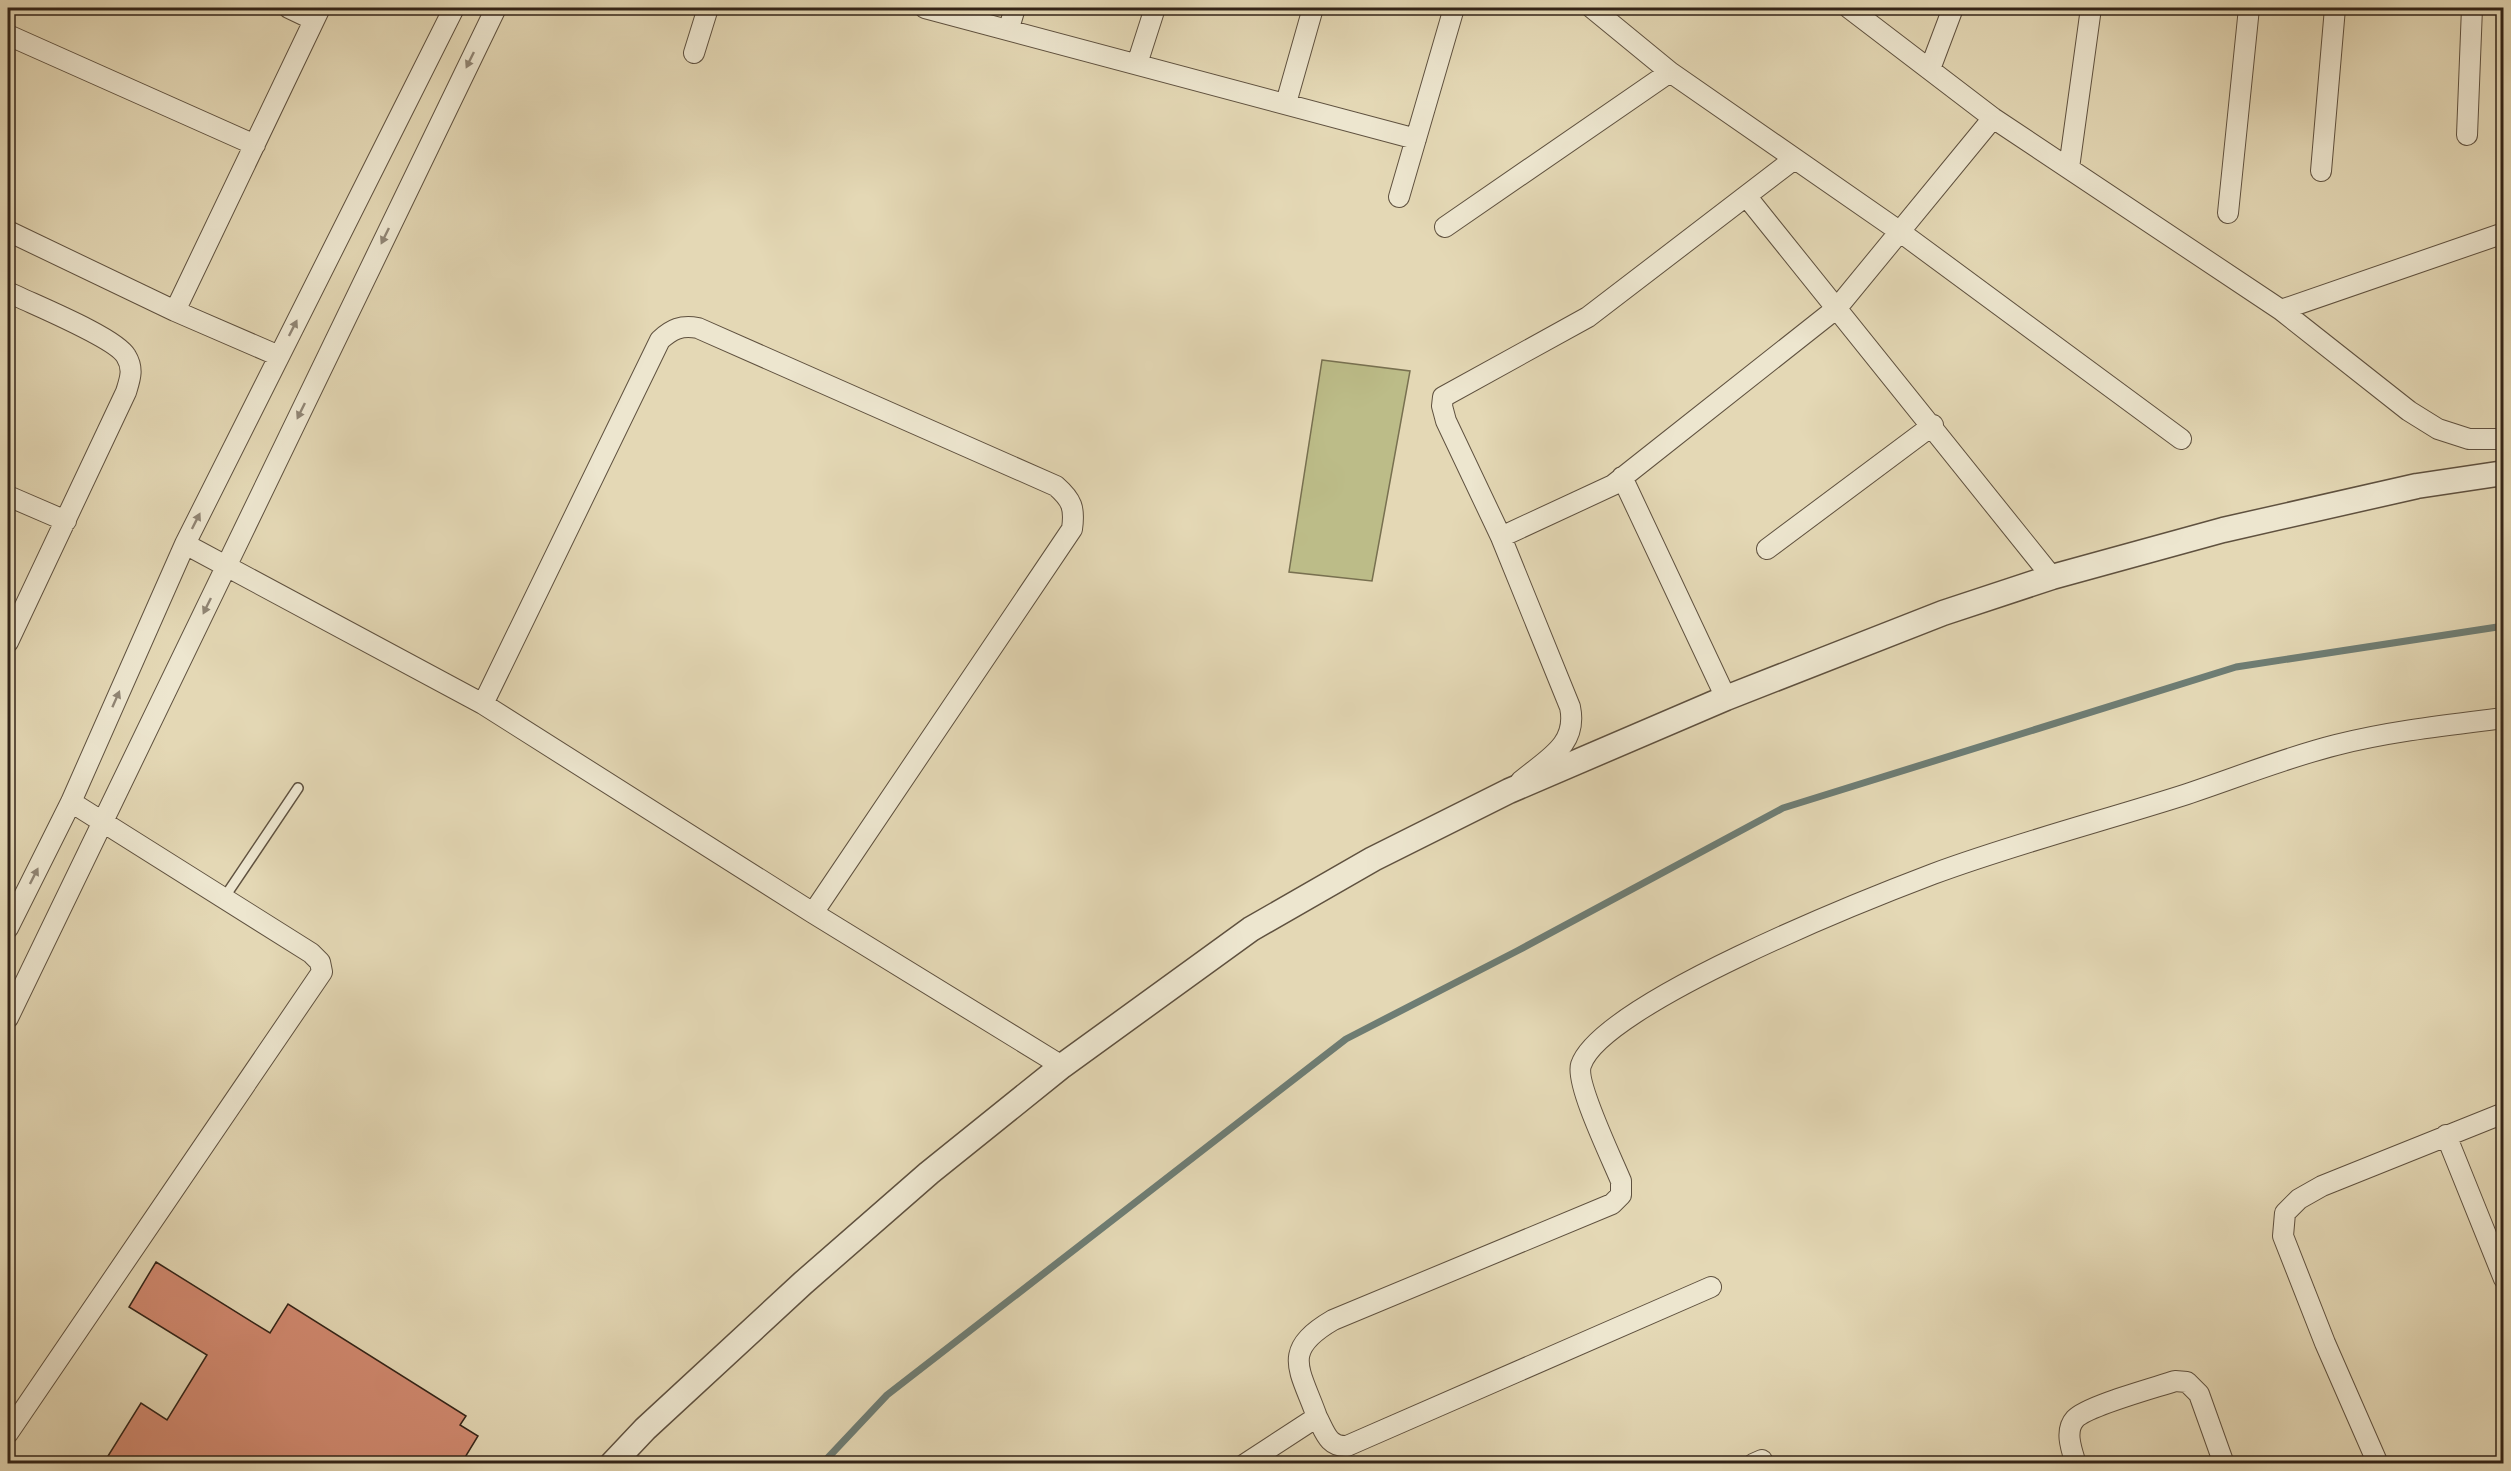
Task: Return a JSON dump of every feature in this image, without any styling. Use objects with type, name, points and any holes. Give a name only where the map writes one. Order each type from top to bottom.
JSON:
[{"type":"street","points":[[175,311],[317,14],[289,8]]},
{"type":"street","points":[[8,928],[71,802],[185,544],[454,8]]},
{"type":"street","points":[[8,1018],[496,8]]},
{"type":"street","points":[[694,53],[708,8]]},
{"type":"street","points":[[925,8],[1009,28],[1416,139]]},
{"type":"street","points":[[1009,28],[1015,8]]},
{"type":"street","points":[[1137,64],[1155,8]]},
{"type":"street","points":[[1286,103],[1313,8]]},
{"type":"street","points":[[1399,196],[1454,8]]},
{"type":"street","points":[[1592,8],[1670,72],[1793,160],[1899,231],[2181,439]]},
{"type":"street","points":[[1849,8],[1992,118],[2281,310],[2409,411],[2438,429],[2469,439],[2504,439]]},
{"type":"street","points":[[1929,69],[1953,8]]},
{"type":"street","points":[[2069,168],[2091,8]]},
{"type":"street","points":[[2228,213],[2249,8]]},
{"type":"street","points":[[2321,171],[2336,8]]},
{"type":"street","points":[[2467,135],[2472,8]]},
{"type":"street","points":[[8,34],[255,145]]},
{"type":"street","points":[[1445,227],[1670,72]]},
{"type":"street","points":[[1502,537],[1593,496],[1623,477],[1837,308],[1992,118]]},
{"type":"street","points":[[1509,791],[1563,746],[1574,722],[1502,537],[1446,421],[1442,406],[1443,397],[1588,316],[1793,160]]},
{"type":"street","points":[[1747,197],[1933,425],[2052,577]]},
{"type":"street","points":[[8,231],[175,311],[279,356]]},
{"type":"street","points":[[2281,310],[2504,234]]},
{"type":"street","points":[[8,292],[111,341],[126,355],[132,370],[126,392],[8,642]]},
{"type":"street","points":[[483,704],[660,340],[671,330],[685,326],[698,328],[1056,486],[1070,499],[1074,512],[1072,529],[813,913]]},
{"type":"street","points":[[1767,549],[1933,425]]},
{"type":"street","points":[[612,1464],[645,1429],[812,1275],[929,1173],[1062,1066],[1251,929],[1373,859],[1509,791],[1726,698],[1943,613],[2052,577],[2223,530],[2418,486],[2504,473]]},
{"type":"street","points":[[1623,477],[1726,698]]},
{"type":"street","points":[[8,496],[66,521]]},
{"type":"street","points":[[185,544],[483,704],[813,913],[1062,1066]]},
{"type":"street","points":[[1711,1287],[1347,1446],[1336,1446],[1329,1441],[1317,1417],[1297,1362],[1302,1344],[1313,1332],[1333,1320],[1612,1204],[1621,1195],[1621,1181],[1583,1089],[1579,1068],[1588,1049],[1606,1032],[1670,991],[1742,955],[1860,904],[1934,874],[2028,842],[2337,744],[2504,718]]},
{"type":"street","points":[[8,1433],[14,1410],[322,972],[320,962],[312,953],[71,802]]},
{"type":"street","points":[[2378,1464],[2325,1343],[2283,1236],[2284,1213],[2299,1199],[2322,1186],[2504,1113]]},
{"type":"street","points":[[2446,1135],[2504,1279]]},
{"type":"street","points":[[2076,1464],[2069,1431],[2074,1419],[2087,1411],[2175,1381],[2187,1382],[2199,1394],[2224,1464]]},
{"type":"street","points":[[1245,1464],[1317,1417]]},
{"type":"lane","points":[[224,898],[298,788]]},
{"type":"green space","points":[[1322,360],[1410,371],[1372,581],[1289,572]]},
{"type":"building","points":[[156,1262],[270,1333],[288,1304],[466,1416],[460,1425],[478,1436],[461,1464],[120,1464],[108,1456],[141,1403],[167,1420],[207,1355],[129,1307]]},
{"type":"waterway","points":[[822,1464],[887,1395],[1346,1039],[1517,951],[1783,808],[2236,667],[2504,626]]}]
